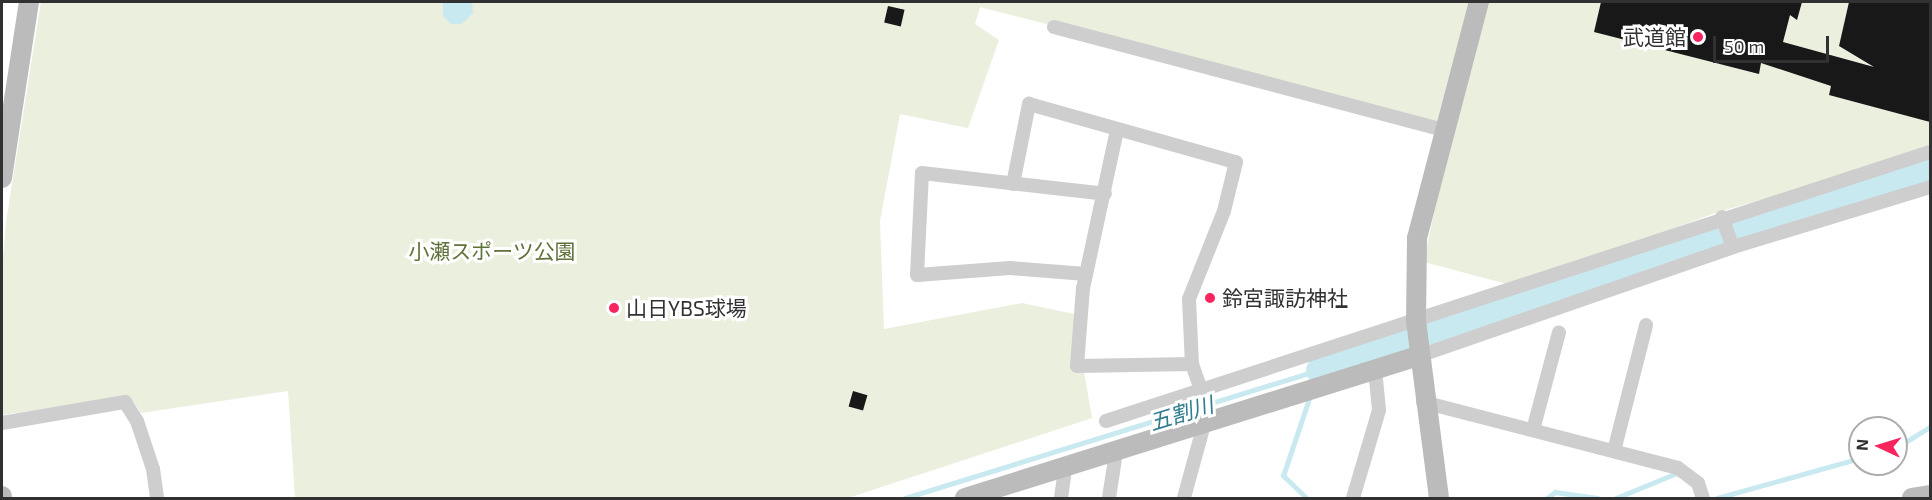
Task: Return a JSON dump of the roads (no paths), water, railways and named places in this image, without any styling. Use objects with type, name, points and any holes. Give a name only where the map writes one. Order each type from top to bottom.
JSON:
[{"type":"street","points":[[2,178],[29,2]]},
{"type":"street","points":[[1439,498],[1423,402],[1416,325],[1417,238],[1479,2]]},
{"type":"street","points":[[1054,27],[1444,130]]},
{"type":"street","points":[[1013,184],[1029,104],[1236,162],[1224,211],[1189,299],[1192,364],[1202,393],[1206,418],[1184,498]]},
{"type":"street","points":[[1117,130],[1086,274],[1077,366],[1192,364]]},
{"type":"street","points":[[1106,421],[1416,325],[1722,217],[1930,152]]},
{"type":"street","points":[[1086,274],[1010,268],[917,275],[922,173],[1105,194]]},
{"type":"street","points":[[965,498],[986,495],[1116,452],[1206,418],[1324,387],[1419,352],[1733,247],[1930,187]]},
{"type":"street","points":[[1722,217],[1733,247]]},
{"type":"street","points":[[1614,451],[1646,325]]},
{"type":"street","points":[[1533,430],[1558,332]]},
{"type":"street","points":[[1353,498],[1379,410],[1376,369]]},
{"type":"street","points":[[2,423],[125,402],[137,421],[153,469],[157,498]]},
{"type":"street","points":[[1423,402],[1678,468],[1698,483],[1703,498]]},
{"type":"street","points":[[1109,498],[1116,452]]},
{"type":"street","points":[[1060,498],[1065,468]]},
{"type":"water","points":[[443,2],[472,2],[473,13],[462,24],[451,24],[443,16]]},
{"type":"waterway","points":[[1319,370],[1930,168]]},
{"type":"waterway","name":"五割川","points":[[905,498],[1319,370],[1315,383]]},
{"type":"waterway","name":"五割川","points":[[1306,498],[1283,476],[1310,396]]},
{"type":"waterway","name":"五割川","points":[[1908,441],[1930,427]]},
{"type":"waterway","name":"五割川","points":[[1717,498],[1848,461]]},
{"type":"waterway","name":"五割川","points":[[1616,498],[1677,473]]},
{"type":"waterway","name":"五割川","points":[[1547,498],[1555,492],[1598,498]]},
{"type":"place","name":"武道館","points":[[1698,37]]},
{"type":"place","name":"鈴宮諏訪神社","points":[[1210,298]]},
{"type":"place","name":"山日YBS球場","points":[[614,308]]},
{"type":"park label","name":"小瀬スポーツ公園","points":[[492,251]]}]
